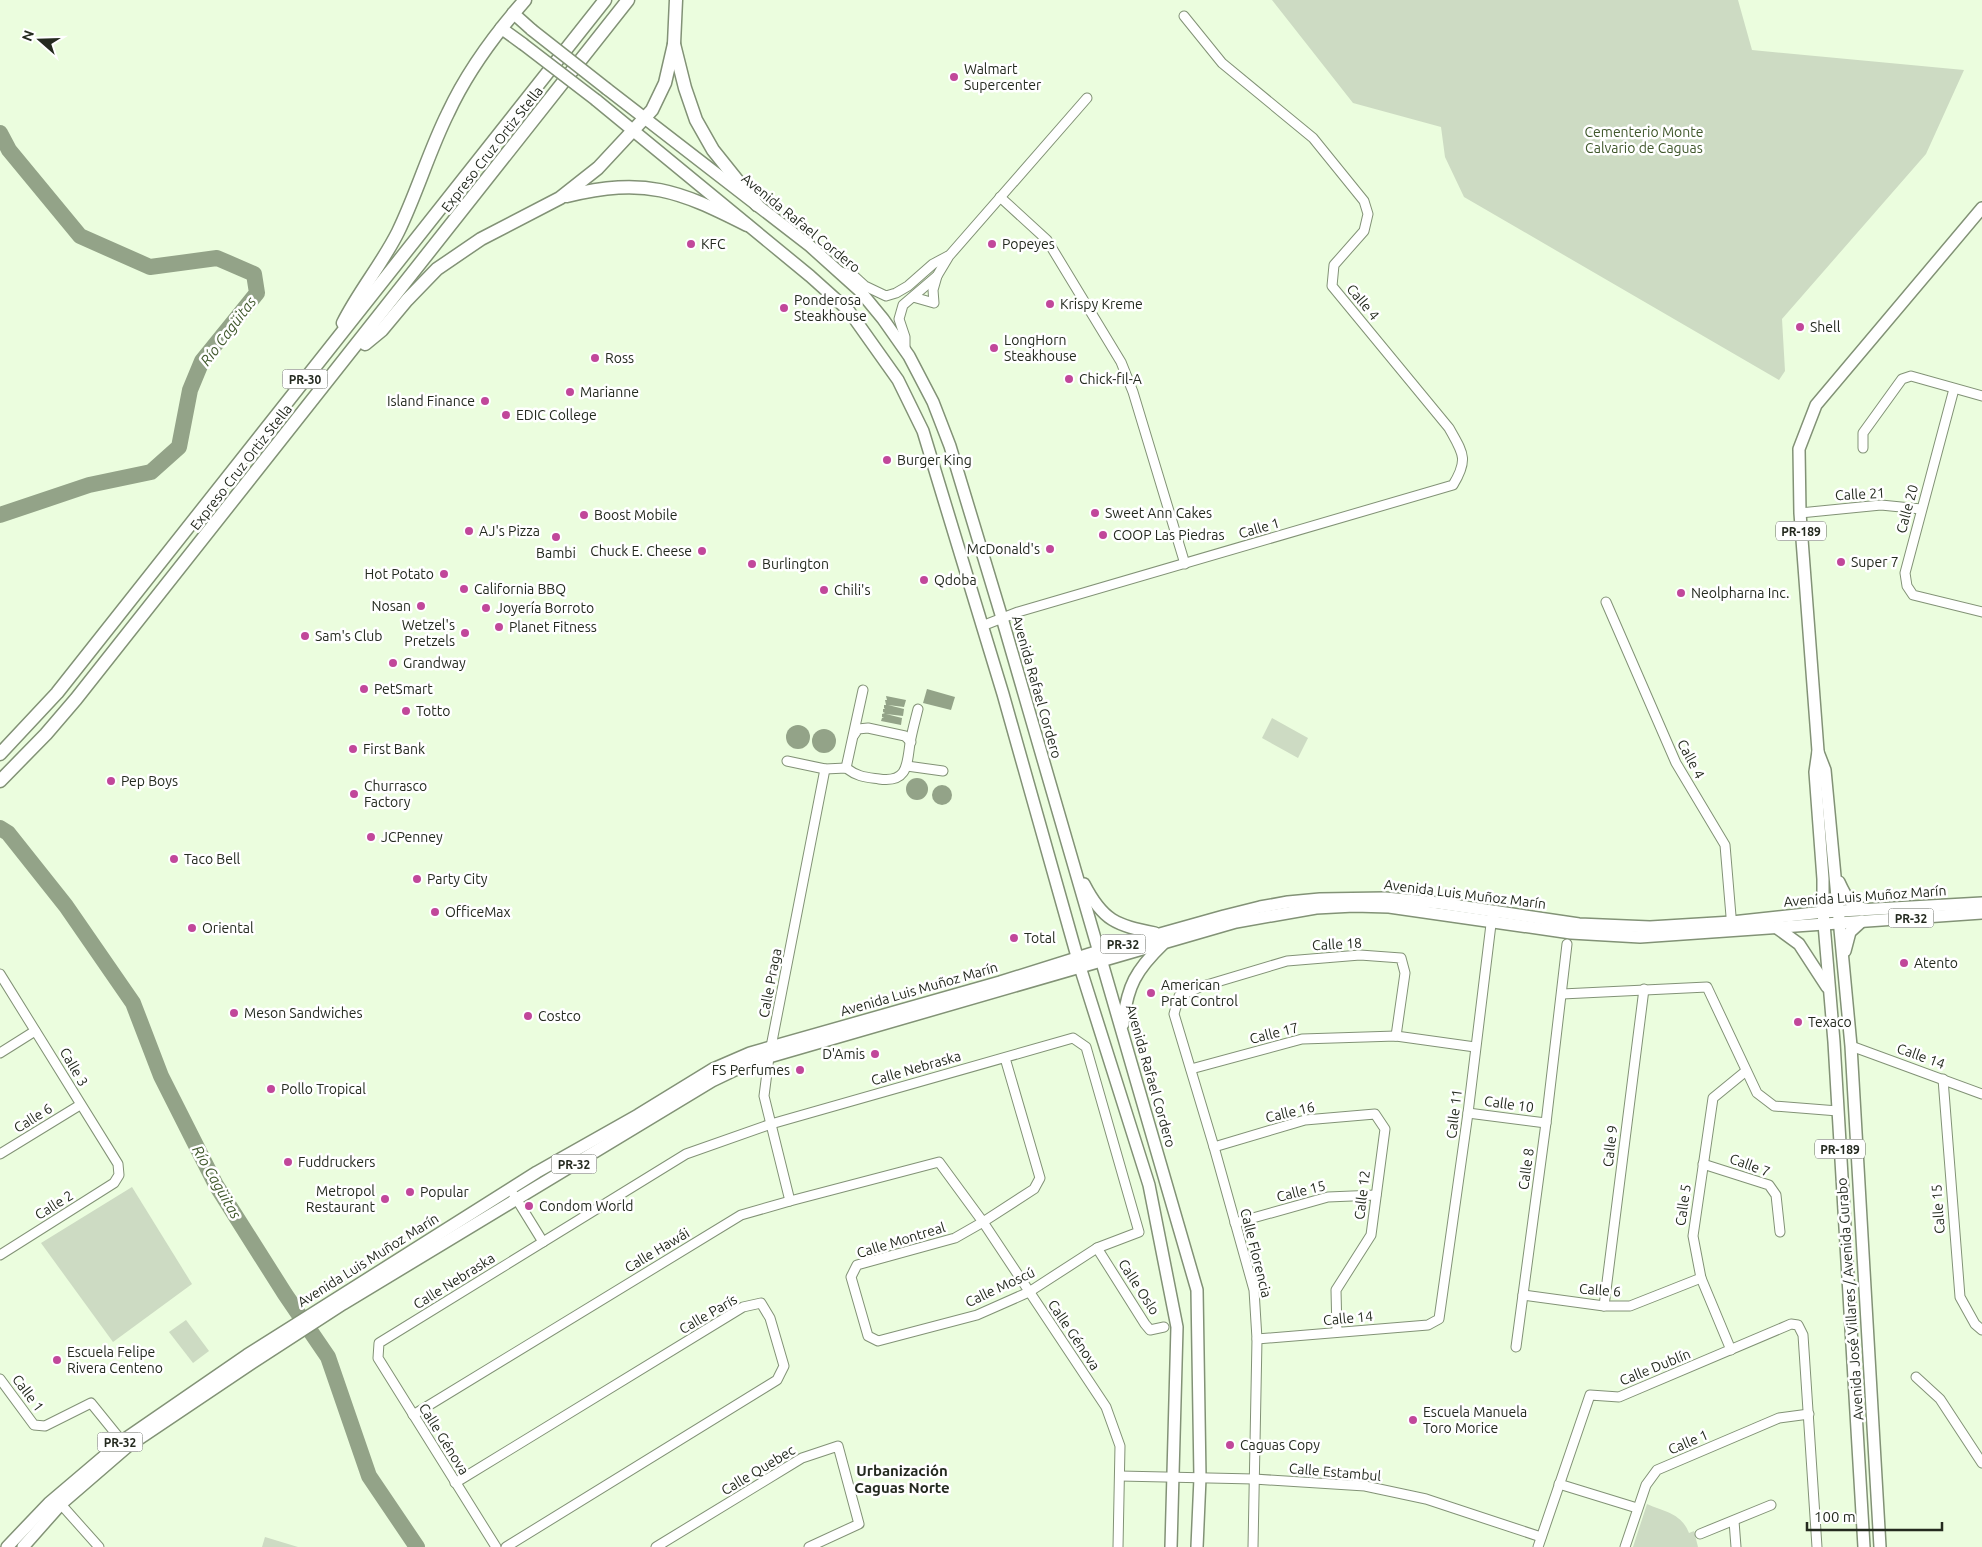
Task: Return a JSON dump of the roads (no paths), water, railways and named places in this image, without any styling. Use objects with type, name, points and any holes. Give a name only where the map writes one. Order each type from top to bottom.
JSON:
[{"type":"highway","points":[[330,348],[353,303],[378,269],[399,230],[437,137],[459,92],[501,28],[525,0]]},
{"type":"highway","name":"Expreso Cruz Ortiz Stella","points":[[0,754],[57,693],[605,0]]},
{"type":"highway","name":"Expreso Cruz Ortiz Stella","points":[[0,781],[76,699],[628,0]]},
{"type":"highway","points":[[344,362],[382,330],[421,284],[444,264],[481,239],[560,198],[598,168],[633,132],[652,110],[665,83],[674,44],[676,0]]},
{"type":"highway","points":[[674,44],[685,88],[705,138],[757,205]]},
{"type":"highway","points":[[560,198],[616,187],[641,187],[668,191],[691,198],[747,225]]},
{"type":"main road","name":"Avenida Rafael Cordero","points":[[513,13],[644,119],[757,205],[860,290],[905,350],[933,402],[950,446],[1002,618],[1070,858],[1123,1030],[1197,1290],[1200,1478],[1197,1547]]},
{"type":"main road","points":[[501,28],[596,100],[810,276],[848,311],[898,380],[923,431],[1003,694],[1079,962],[1149,1185],[1177,1327],[1171,1547]]},
{"type":"main road","name":"Avenida José Villares / Avenida Gurabo","points":[[1864,1547],[1838,1111],[1823,912],[1815,772],[1818,751],[1800,513],[1800,449],[1816,405],[1982,208]]},
{"type":"main road","name":"Avenida José Villares / Avenida Gurabo","points":[[1818,751],[1826,770],[1850,1046],[1880,1547]]},
{"type":"main road","points":[[1070,858],[1093,902],[1107,917],[1127,927],[1162,938],[1138,971],[1125,1007],[1123,1030]]},
{"type":"main road","points":[[1834,871],[1845,896],[1856,906],[1868,911]]},
{"type":"main road","points":[[1797,916],[1814,904],[1822,879]]},
{"type":"main road","name":"Avenida Luis Muñoz Marín","points":[[7,1547],[125,1444],[249,1359],[513,1194],[712,1081],[770,1053],[1162,938],[1253,919],[1334,907],[1389,907],[1492,916],[1571,933],[1659,937],[1823,912],[1868,911],[1982,903]]},
{"type":"main road","name":"Avenida Luis Muñoz Marín","points":[[1732,927],[1777,928],[1982,913]]},
{"type":"main road","points":[[1843,962],[1850,932],[1862,922]]},
{"type":"main road","points":[[1777,928],[1799,944],[1829,991]]},
{"type":"main road","name":"Avenida Luis Muñoz Marín","points":[[23,1547],[58,1501]]},
{"type":"street","name":"Calle 4","points":[[1184,16],[1222,63],[1313,138],[1364,201],[1368,214],[1364,231],[1334,265],[1332,286],[1449,428],[1463,452]]},
{"type":"street","points":[[905,350],[905,337],[899,319],[903,305],[937,276],[949,256],[1086,98]]},
{"type":"street","points":[[1000,197],[1047,240],[1121,362],[1133,392],[1185,564]]},
{"type":"street","points":[[839,271],[853,275],[865,286],[886,296],[908,286],[933,264],[949,256]]},
{"type":"street","points":[[913,297],[934,303],[937,276]]},
{"type":"street","points":[[1863,448],[1862,433],[1902,379],[1911,376],[1982,396]]},
{"type":"street","name":"Calle 20","points":[[1954,388],[1905,573],[1907,586],[1914,595],[1982,612]]},
{"type":"street","name":"Calle 1","points":[[982,626],[1002,618],[1452,485],[1462,470],[1463,452]]},
{"type":"street","name":"Calle 21","points":[[1800,513],[1881,505],[1921,509]]},
{"type":"street","name":"Calle 4","points":[[1606,602],[1676,763],[1725,845],[1732,927]]},
{"type":"street","points":[[846,768],[863,690]]},
{"type":"street","points":[[787,761],[825,769],[846,768],[856,775],[890,781],[900,777],[908,766],[910,742],[918,710]]},
{"type":"street","points":[[854,736],[858,729],[868,728],[905,736],[910,742]]},
{"type":"street","points":[[908,766],[943,771]]},
{"type":"street","name":"Calle Praga","points":[[790,1201],[764,1096],[770,1053],[825,769]]},
{"type":"street","name":"Calle 11","points":[[1439,1319],[1468,1113],[1492,916]]},
{"type":"street","name":"Calle 8","points":[[1516,1347],[1546,1123],[1567,944]]},
{"type":"street","name":"Calle 18","points":[[1200,987],[1287,960],[1360,955],[1401,958],[1405,973],[1396,1036]]},
{"type":"street","name":"Calle 3","points":[[0,974],[118,1164],[119,1175]]},
{"type":"street","name":"Calle Florencia","points":[[1200,987],[1180,996],[1174,1014],[1254,1290],[1257,1339],[1253,1547]]},
{"type":"street","points":[[1562,994],[1707,987],[1757,1093],[1774,1106],[1838,1111]]},
{"type":"street","name":"Calle 9","points":[[1604,1306],[1644,989]]},
{"type":"street","points":[[0,1053],[35,1031]]},
{"type":"street","name":"Calle 17","points":[[1191,1069],[1302,1039],[1396,1036],[1475,1047]]},
{"type":"street","name":"Calle Nebraska","points":[[379,1343],[686,1154],[770,1124],[1074,1038],[1086,1047],[1138,1232],[1097,1248]]},
{"type":"street","name":"Calle 14","points":[[1850,1046],[1982,1094]]},
{"type":"street","name":"Calle Montreal","points":[[878,1341],[868,1336],[851,1278],[856,1265],[955,1238],[1034,1188],[1040,1178],[1005,1058]]},
{"type":"street","name":"Calle 5","points":[[1732,1350],[1701,1278],[1693,1236],[1713,1098],[1746,1072]]},
{"type":"street","name":"Calle 15","points":[[1943,1079],[1960,1296],[1975,1324],[1982,1330]]},
{"type":"street","name":"Calle 6","points":[[0,1154],[80,1105]]},
{"type":"street","name":"Calle 10","points":[[1468,1113],[1546,1123]]},
{"type":"street","name":"Calle 16","points":[[1214,1147],[1305,1120],[1375,1114]]},
{"type":"street","name":"Calle 12","points":[[1337,1332],[1336,1290],[1371,1235],[1385,1130],[1375,1114]]},
{"type":"street","name":"Calle Génova","points":[[939,1162],[983,1222],[1106,1407],[1120,1446],[1118,1547]]},
{"type":"street","name":"Calle Hawái","points":[[413,1415],[741,1216],[790,1201],[939,1162]]},
{"type":"street","name":"Calle 7","points":[[1703,1164],[1769,1185],[1776,1195],[1780,1232]]},
{"type":"street","name":"Calle 2","points":[[0,1255],[114,1183],[119,1175]]},
{"type":"street","points":[[513,1194],[544,1242]]},
{"type":"street","name":"Calle 15","points":[[1235,1223],[1328,1197],[1376,1195]]},
{"type":"street","name":"Calle Moscú","points":[[878,1341],[977,1315],[1029,1292],[1097,1248]]},
{"type":"street","name":"Calle Oslo","points":[[1097,1248],[1150,1330],[1164,1327]]},
{"type":"street","name":"Calle 6","points":[[1523,1295],[1604,1306],[1630,1306],[1701,1278]]},
{"type":"street","name":"Calle París","points":[[455,1483],[743,1307],[761,1303],[770,1318],[784,1366],[777,1380],[506,1547]]},
{"type":"street","name":"Calle 14","points":[[1257,1339],[1428,1325],[1439,1319]]},
{"type":"street","name":"Calle Dublín","points":[[1538,1547],[1590,1395],[1619,1396],[1791,1324],[1798,1325],[1803,1335],[1809,1414]]},
{"type":"street","name":"Calle Génova","points":[[379,1343],[378,1358],[496,1547]]},
{"type":"street","points":[[1916,1377],[1940,1399],[1982,1463]]},
{"type":"street","name":"Calle 1","points":[[0,1379],[34,1425],[45,1426],[91,1403],[125,1444]]},
{"type":"street","name":"Calle 1","points":[[1625,1547],[1646,1485],[1657,1470],[1780,1418],[1809,1414]]},
{"type":"street","points":[[1809,1414],[1817,1547]]},
{"type":"street","name":"Calle Quebec","points":[[656,1547],[802,1458],[838,1446],[859,1524],[809,1547]]},
{"type":"street","name":"Calle Estambul","points":[[1120,1476],[1254,1479],[1365,1486],[1426,1499],[1541,1537]]},
{"type":"street","points":[[1559,1484],[1637,1508]]},
{"type":"street","points":[[58,1501],[99,1547]]},
{"type":"street","points":[[1700,1534],[1771,1505]]},
{"type":"street","points":[[1734,1521],[1736,1547]]},
{"type":"waterway","name":"Río Cagüitas","points":[[0,133],[9,150],[80,236],[150,267],[217,258],[254,274],[257,293],[202,361],[190,390],[179,447],[151,472],[89,485],[0,515]]},
{"type":"waterway","name":"Río Cagüitas","points":[[0,828],[8,833],[66,906],[133,1003],[161,1076],[216,1185],[285,1294],[328,1357],[369,1476],[417,1547]]},
{"type":"place","name":"Walmart Supercenter","points":[[954,77]]},
{"type":"place","name":"KFC","points":[[691,244]]},
{"type":"place","name":"Popeyes","points":[[992,244]]},
{"type":"place","name":"Krispy Kreme","points":[[1050,304]]},
{"type":"place","name":"Ponderosa Steakhouse","points":[[784,308]]},
{"type":"place","name":"Shell","points":[[1800,327]]},
{"type":"place","name":"LongHorn Steakhouse","points":[[994,348]]},
{"type":"place","name":"Ross","points":[[595,358]]},
{"type":"place","name":"Chick-fil-A","points":[[1069,379]]},
{"type":"place","name":"Marianne","points":[[570,392]]},
{"type":"place","name":"Island Finance","points":[[485,401]]},
{"type":"place","name":"EDIC College","points":[[506,415]]},
{"type":"place","name":"Burger King","points":[[887,460]]},
{"type":"place","name":"Sweet Ann Cakes","points":[[1095,513]]},
{"type":"place","name":"Boost Mobile","points":[[584,515]]},
{"type":"place","name":"AJ's Pizza","points":[[469,531]]},
{"type":"place","name":"COOP Las Piedras","points":[[1103,535]]},
{"type":"place","name":"Bambi","points":[[556,537]]},
{"type":"place","name":"McDonald's","points":[[1050,549]]},
{"type":"place","name":"Chuck E. Cheese","points":[[702,551]]},
{"type":"place","name":"Super 7","points":[[1841,562]]},
{"type":"place","name":"Burlington","points":[[752,564]]},
{"type":"place","name":"Hot Potato","points":[[444,574]]},
{"type":"place","name":"Qdoba","points":[[924,580]]},
{"type":"place","name":"California BBQ","points":[[464,589]]},
{"type":"place","name":"Chili's","points":[[824,590]]},
{"type":"place","name":"Neolpharna Inc.","points":[[1681,593]]},
{"type":"place","name":"Nosan","points":[[421,606]]},
{"type":"place","name":"Joyería Borroto","points":[[486,608]]},
{"type":"place","name":"Planet Fitness","points":[[499,627]]},
{"type":"place","name":"Wetzel's Pretzels","points":[[465,633]]},
{"type":"place","name":"Sam's Club","points":[[305,636]]},
{"type":"place","name":"Grandway","points":[[393,663]]},
{"type":"place","name":"PetSmart","points":[[364,689]]},
{"type":"place","name":"Totto","points":[[406,711]]},
{"type":"place","name":"First Bank","points":[[353,749]]},
{"type":"place","name":"Pep Boys","points":[[111,781]]},
{"type":"place","name":"Churrasco Factory","points":[[354,794]]},
{"type":"place","name":"JCPenney","points":[[371,837]]},
{"type":"place","name":"Taco Bell","points":[[174,859]]},
{"type":"place","name":"Party City","points":[[417,879]]},
{"type":"place","name":"OfficeMax","points":[[435,912]]},
{"type":"place","name":"Oriental","points":[[192,928]]},
{"type":"place","name":"Total","points":[[1014,938]]},
{"type":"place","name":"Atento","points":[[1904,963]]},
{"type":"place","name":"American Prat Control","points":[[1151,993]]},
{"type":"place","name":"Meson Sandwiches","points":[[234,1013]]},
{"type":"place","name":"Costco","points":[[528,1016]]},
{"type":"place","name":"Texaco","points":[[1798,1022]]},
{"type":"place","name":"D'Amis","points":[[875,1054]]},
{"type":"place","name":"FS Perfumes","points":[[800,1070]]},
{"type":"place","name":"Pollo Tropical","points":[[271,1089]]},
{"type":"place","name":"Fuddruckers","points":[[288,1162]]},
{"type":"place","name":"Popular","points":[[410,1192]]},
{"type":"place","name":"Metropol Restaurant","points":[[385,1199]]},
{"type":"place","name":"Condom World","points":[[529,1206]]},
{"type":"place","name":"Escuela Felipe Rivera Centeno","points":[[57,1360]]},
{"type":"place","name":"Escuela Manuela Toro Morice","points":[[1413,1420]]},
{"type":"place","name":"Caguas Copy","points":[[1230,1445]]},
{"type":"district","name":"Urbanización Caguas Norte","points":[[902,1478]]},
{"type":"park label","name":"Cementerio Monte Calvario de Caguas","points":[[1644,140]]}]
